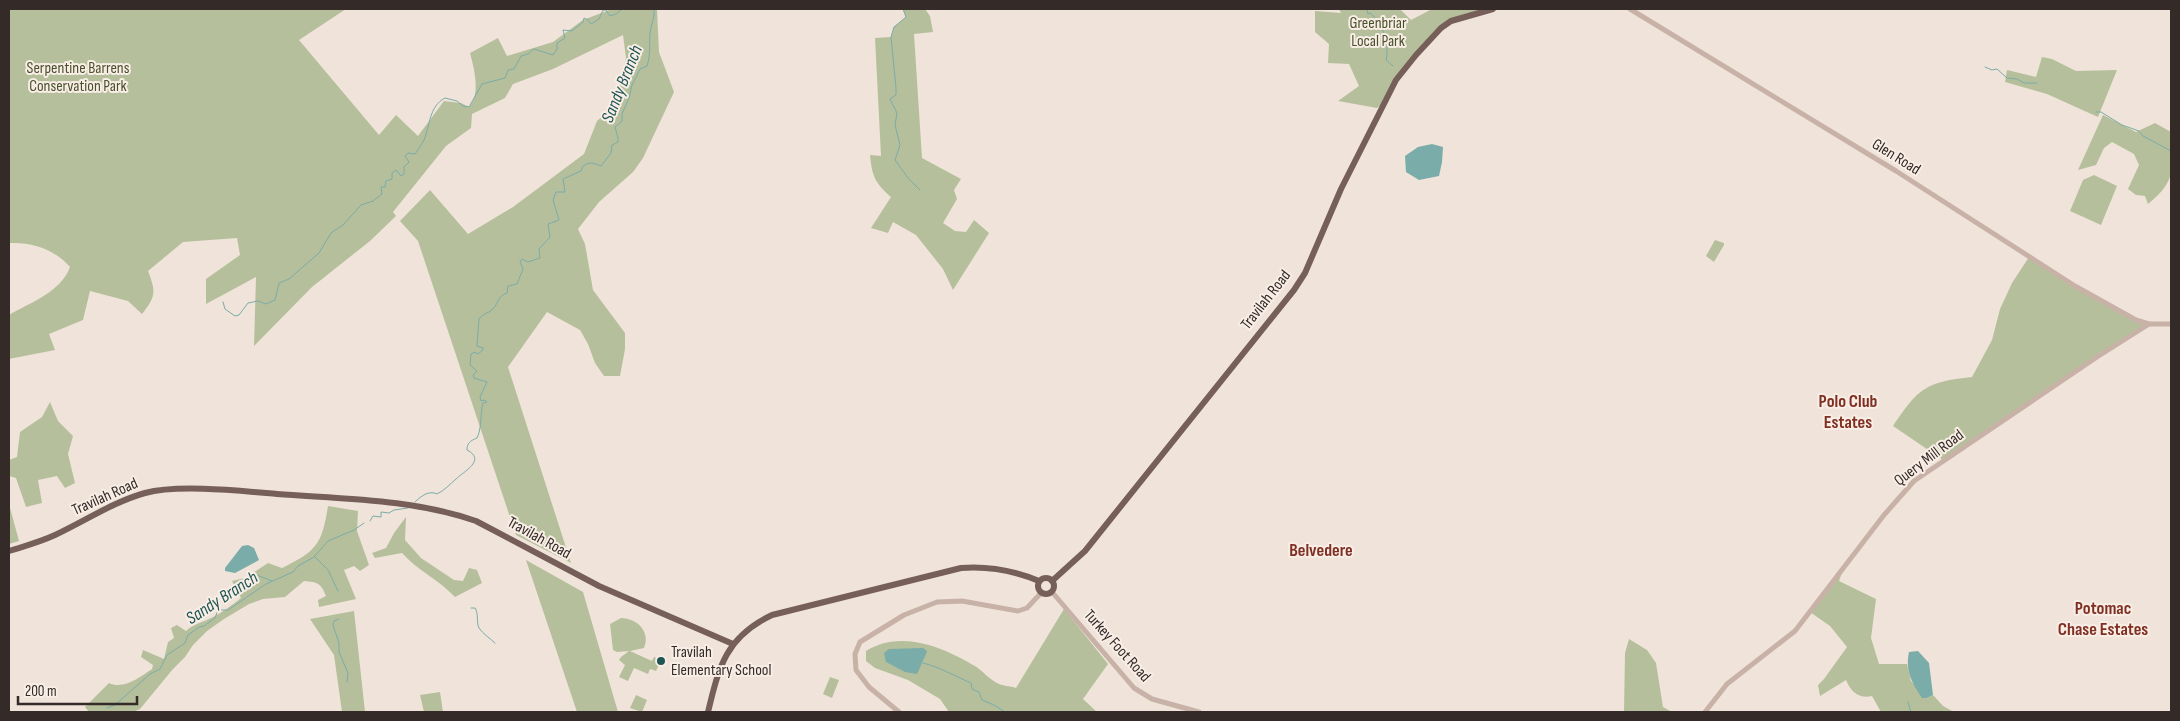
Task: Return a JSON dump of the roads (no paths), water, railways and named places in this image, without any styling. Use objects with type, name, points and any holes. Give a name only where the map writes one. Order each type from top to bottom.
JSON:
[{"type":"main road","name":"Travilah Road","points":[[1052,581],[1085,551],[1294,290],[1305,272],[1341,189],[1396,80],[1441,28],[1451,21],[1494,9]]},
{"type":"main road","name":"Travilah Road","points":[[9,551],[40,542],[128,499],[162,490],[254,492],[404,504],[456,514],[476,521],[599,586],[732,644]]},
{"type":"main road","points":[[708,712],[718,671],[732,644],[749,628],[772,615],[946,570],[961,568],[986,568],[1025,575],[1039,582]]},
{"type":"main road","points":[[1045,578],[1052,581],[1054,587],[1052,592],[1046,595],[1041,593],[1038,589],[1039,582],[1045,578]]},
{"type":"street","name":"Glen Road","points":[[1630,9],[1896,171],[2075,286],[2136,320],[2149,324]]},
{"type":"street","points":[[2149,324],[2171,324]]},
{"type":"street","name":"Query Mill Road","points":[[1705,712],[1727,684],[1796,631],[1884,515],[1914,481],[2095,358],[2149,324]]},
{"type":"street","name":"Turkey Foot Road","points":[[1052,592],[1134,688],[1152,699],[1199,712]]},
{"type":"street","points":[[899,712],[869,686],[856,670],[855,654],[860,642],[911,612],[937,602],[962,601],[1018,611],[1027,608],[1041,593]]},
{"type":"water","points":[[1432,144],[1443,147],[1439,176],[1419,180],[1406,172],[1405,156],[1418,147]]},
{"type":"water","points":[[248,545],[254,548],[259,560],[235,573],[225,571],[225,568],[242,546]]},
{"type":"water","points":[[923,648],[927,651],[917,674],[905,672],[886,662],[884,653],[889,649]]},
{"type":"water","points":[[1918,651],[1929,663],[1933,695],[1927,698],[1922,698],[1912,682],[1909,671],[1909,652]]},
{"type":"waterway","points":[[223,302],[225,309],[235,316],[239,315],[248,303],[258,301],[266,304],[275,300],[279,283],[289,279],[319,253],[331,233],[343,225],[361,205],[373,201],[382,194],[381,187],[385,187],[386,181],[392,179],[392,173],[396,170],[401,176],[404,174],[404,167],[409,162],[405,156],[408,153],[415,154],[424,140],[433,111],[445,98],[469,107],[482,84],[505,78],[508,70],[514,69],[521,56],[528,54],[534,49],[553,55],[557,49],[557,43],[565,38],[563,30],[572,31],[583,22],[584,18],[591,24],[599,19],[603,10],[606,10],[610,16],[622,9]]},
{"type":"waterway","name":"Sandy Branch","points":[[415,502],[425,494],[437,494],[442,491],[472,466],[474,462],[475,458],[467,448],[469,442],[477,438],[480,430],[483,403],[487,402],[485,400],[481,401],[480,397],[487,382],[474,378],[473,375],[477,371],[470,365],[471,354],[475,352],[478,354],[483,350],[483,348],[477,346],[479,319],[493,309],[500,298],[507,293],[508,286],[517,284],[523,269],[520,262],[522,259],[528,262],[540,258],[539,249],[550,237],[548,224],[559,220],[553,200],[556,192],[565,192],[563,179],[581,171],[583,166],[588,163],[601,166],[611,153],[612,145],[618,142],[615,127],[622,121],[622,114],[632,85],[640,69],[647,66],[654,9]]},
{"type":"waterway","points":[[903,9],[906,17],[894,27],[891,37],[896,95],[890,99],[897,113],[895,125],[900,145],[895,160],[908,178],[920,190]]},
{"type":"waterway","points":[[1367,9],[1368,14],[1370,13],[1375,17],[1382,28],[1387,47],[1386,60],[1393,66]]},
{"type":"waterway","points":[[1985,67],[1992,70],[1997,69],[2007,78],[2017,79],[2024,83],[2037,83]]},
{"type":"waterway","points":[[2096,112],[2101,112],[2122,125],[2139,131],[2143,136],[2171,151]]},
{"type":"waterway","name":"Sandy Branch","points":[[370,521],[373,516],[381,517],[381,512],[389,513],[394,510],[408,508]]},
{"type":"waterway","name":"Sandy Branch","points":[[107,708],[115,705],[150,674],[160,669],[167,655],[185,643],[188,635],[215,618],[218,610],[228,610],[266,584],[293,572],[298,566],[314,557],[328,541],[354,530],[364,523]]},
{"type":"waterway","points":[[315,557],[328,570],[338,591]]},
{"type":"waterway","points":[[254,574],[272,581]]},
{"type":"waterway","points":[[471,608],[476,610],[479,628],[495,643]]},
{"type":"waterway","points":[[339,619],[334,621],[333,625],[339,643],[339,652],[348,673],[347,682]]},
{"type":"waterway","points":[[923,663],[971,683],[972,689],[979,692],[982,700],[1005,712]]},
{"type":"waterway","points":[[1908,702],[1911,712]]},
{"type":"place","name":"Travilah Elementary School","points":[[661,661]]},
{"type":"district","name":"Polo Club Estates","points":[[1848,411]]},
{"type":"district","name":"Belvedere","points":[[1321,550]]},
{"type":"district","name":"Potomac Chase Estates","points":[[2103,618]]},
{"type":"park label","name":"Greenbriar Local Park","points":[[1378,32]]},
{"type":"park label","name":"Serpentine Barrens Conservation Park","points":[[78,77]]}]
